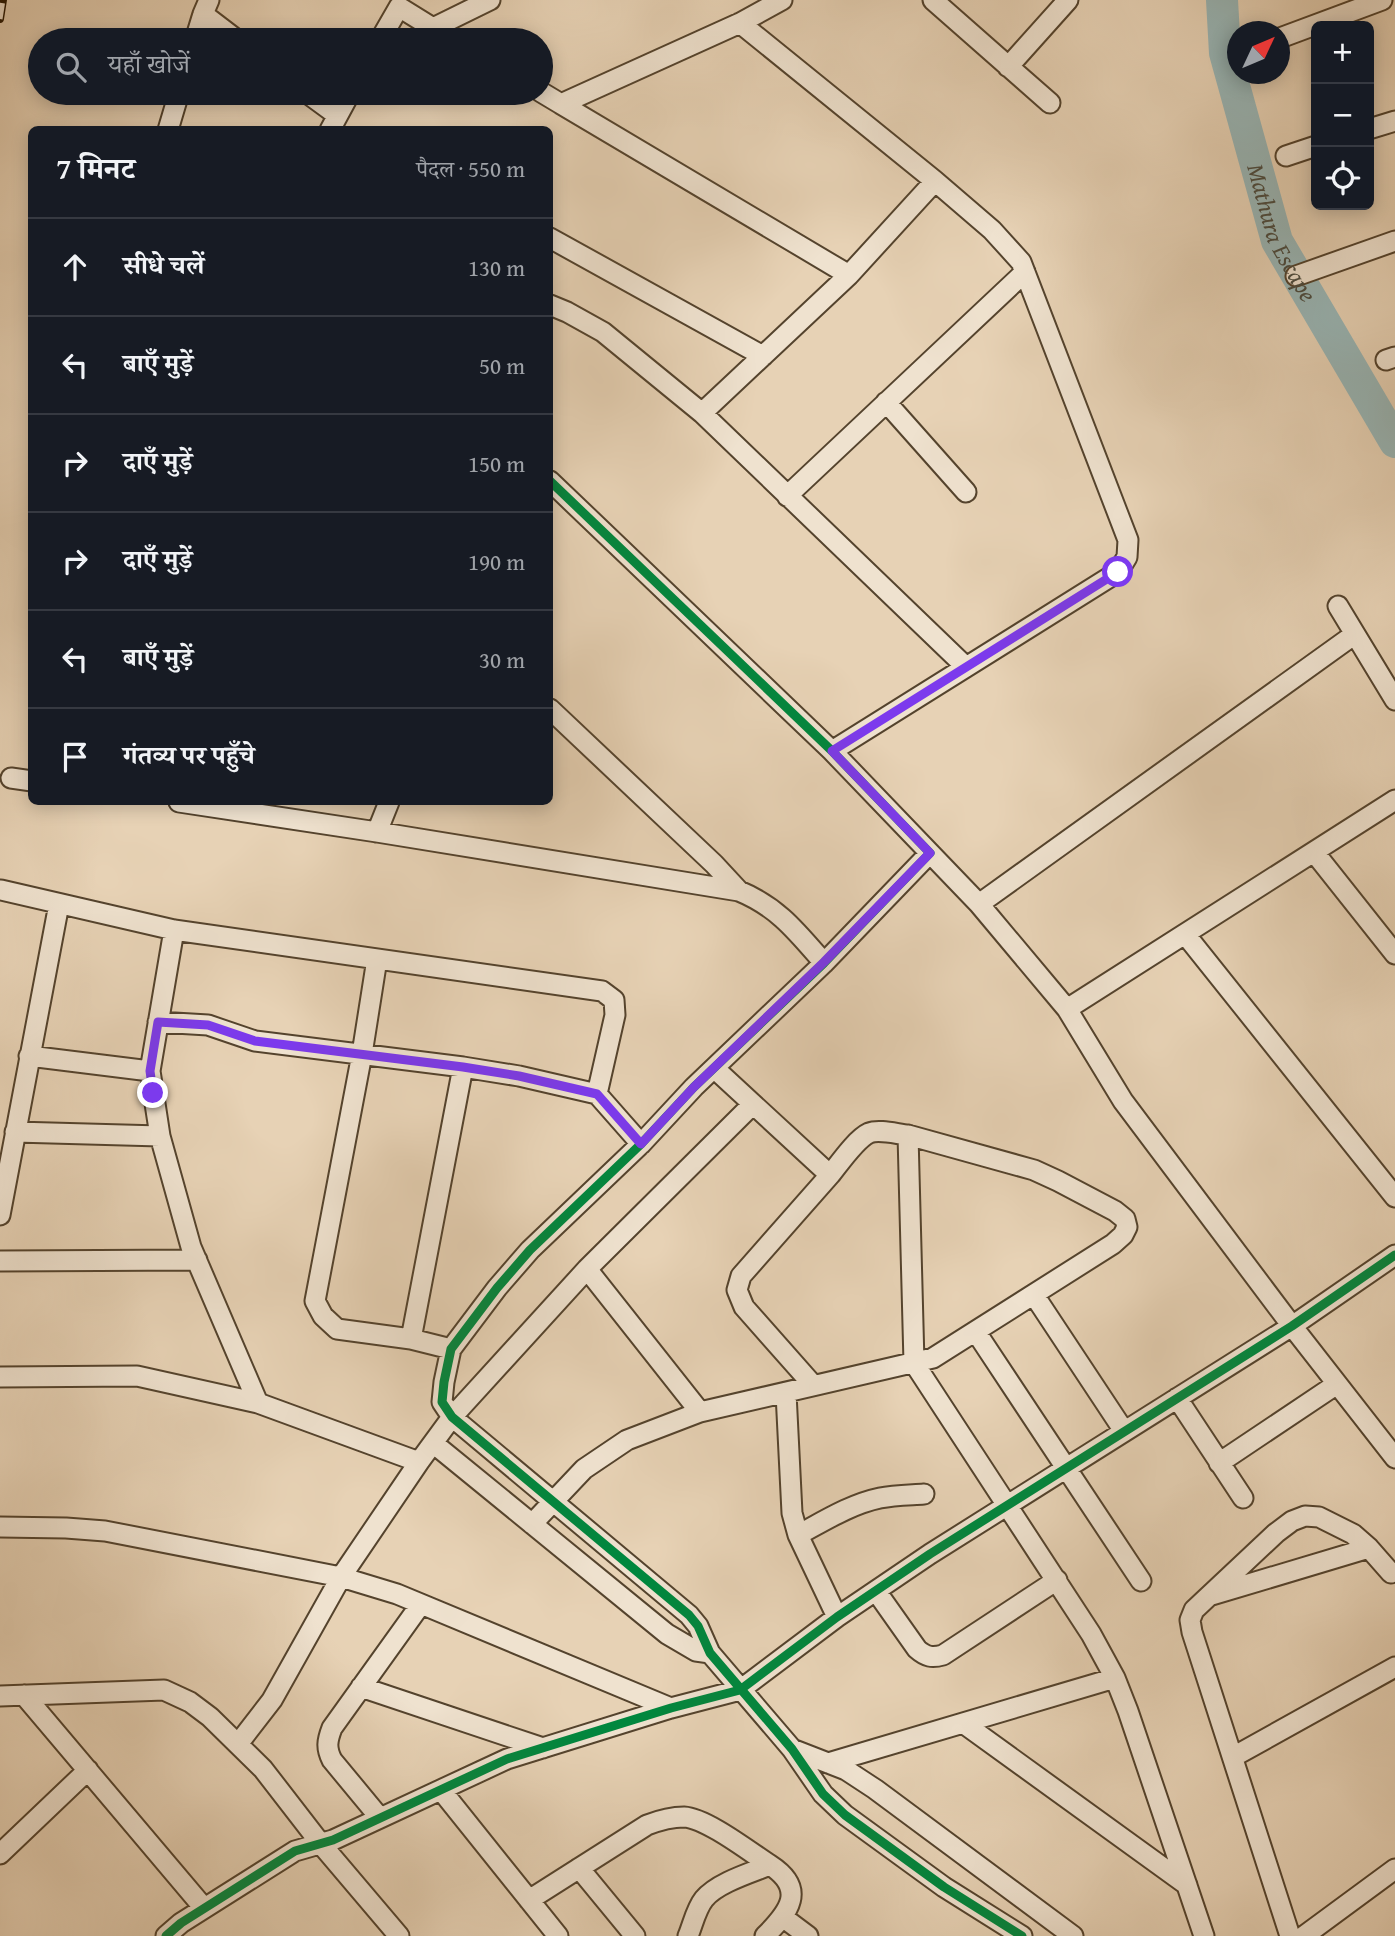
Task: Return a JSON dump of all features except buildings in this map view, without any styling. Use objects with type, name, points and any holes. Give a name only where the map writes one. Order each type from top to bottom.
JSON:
[{"type":"street","points":[[385,28],[394,4],[433,28],[490,0]]},
{"type":"street","points":[[561,104],[740,23],[782,0]]},
{"type":"street","points":[[933,0],[1049,103]]},
{"type":"street","points":[[1008,67],[1068,0]]},
{"type":"street","points":[[1290,33],[1350,6],[1382,0]]},
{"type":"street","points":[[199,28],[206,7],[226,28]]},
{"type":"street","points":[[740,23],[935,181],[992,230],[1021,262],[1128,540],[1127,557],[1118,572],[832,751]]},
{"type":"street","points":[[553,99],[849,275]]},
{"type":"street","points":[[169,126],[175,105]]},
{"type":"street","points":[[318,105],[333,122],[343,105]]},
{"type":"street","points":[[1374,127],[1395,121]]},
{"type":"street","points":[[1286,156],[1313,147]]},
{"type":"street","points":[[702,413],[849,275],[935,181]]},
{"type":"street","points":[[553,240],[763,356]]},
{"type":"street","points":[[1296,276],[1395,241]]},
{"type":"street","points":[[787,496],[1025,272]]},
{"type":"street","points":[[553,306],[603,332],[702,413],[966,667]]},
{"type":"street","points":[[886,402],[966,492]]},
{"type":"street","points":[[553,488],[832,751],[979,904],[1067,1009],[1123,1101],[1395,1458]]},
{"type":"street","points":[[1338,606],[1395,700]]},
{"type":"street","points":[[979,904],[1355,634]]},
{"type":"street","points":[[553,712],[714,864],[739,891]]},
{"type":"street","points":[[11,778],[28,780]]},
{"type":"street","points":[[1067,1009],[1395,800]]},
{"type":"street","points":[[215,805],[739,891],[754,897],[783,917],[824,962]]},
{"type":"street","points":[[377,832],[388,805]]},
{"type":"street","points":[[1314,852],[1391,943]]},
{"type":"street","points":[[930,853],[824,962],[694,1087],[641,1144],[530,1250],[451,1349],[442,1402],[452,1418],[689,1615],[698,1626],[709,1653],[792,1749],[823,1794],[845,1815],[944,1887],[1022,1936]]},
{"type":"street","points":[[1,890],[174,930],[602,991],[614,1000],[615,1015],[597,1094]]},
{"type":"street","points":[[0,1215],[59,904]]},
{"type":"street","points":[[174,930],[150,1071],[160,1136],[191,1247],[258,1403]]},
{"type":"street","points":[[1185,934],[1395,1197]]},
{"type":"street","points":[[377,959],[362,1054],[315,1301],[323,1316],[337,1329],[411,1339],[451,1349]]},
{"type":"street","points":[[158,1022],[208,1025],[255,1041],[519,1076],[597,1094],[641,1144]]},
{"type":"street","points":[[29,1056],[150,1071]]},
{"type":"street","points":[[411,1339],[463,1067]]},
{"type":"street","points":[[714,1068],[830,1175]]},
{"type":"street","points":[[238,1744],[272,1700],[341,1577],[452,1418],[587,1269],[753,1104]]},
{"type":"street","points":[[15,1132],[160,1136]]},
{"type":"street","points":[[532,1524],[584,1469],[627,1440],[700,1412],[933,1358],[1113,1244],[1128,1227],[1125,1219],[1115,1211],[1034,1170],[908,1135],[868,1133],[741,1276],[737,1290],[744,1307],[813,1385]]},
{"type":"street","points":[[908,1135],[914,1363],[1091,1634],[1115,1678],[1204,1936]]},
{"type":"street","points":[[166,1936],[181,1923],[295,1851],[333,1840],[508,1759],[740,1689],[837,1617],[930,1554],[1292,1326],[1395,1255]]},
{"type":"street","points":[[0,1261],[197,1260]]},
{"type":"street","points":[[587,1269],[700,1412]]},
{"type":"street","points":[[1034,1295],[1124,1431]]},
{"type":"street","points":[[976,1332],[1141,1581]]},
{"type":"street","points":[[0,1377],[137,1376],[258,1403],[419,1462]]},
{"type":"street","points":[[1220,1463],[1337,1384]]},
{"type":"street","points":[[786,1392],[792,1513],[799,1535],[837,1617]]},
{"type":"street","points":[[1177,1398],[1243,1498]]},
{"type":"street","points":[[433,1443],[667,1634],[696,1651],[709,1653]]},
{"type":"street","points":[[799,1535],[845,1511],[872,1501],[924,1494]]},
{"type":"street","points":[[1290,1936],[1190,1620],[1194,1610],[1276,1533],[1292,1521],[1305,1516],[1319,1517],[1353,1534],[1391,1573]]},
{"type":"street","points":[[0,1527],[104,1531],[341,1577],[397,1594],[671,1708]]},
{"type":"street","points":[[1209,1596],[1369,1548]]},
{"type":"street","points":[[876,1591],[917,1649],[934,1658],[943,1655],[1056,1580]]},
{"type":"street","points":[[380,1818],[332,1760],[327,1750],[327,1739],[332,1728],[421,1604]]},
{"type":"street","points":[[1233,1757],[1395,1667]]},
{"type":"street","points":[[828,1763],[1115,1678]]},
{"type":"street","points":[[361,1687],[543,1748]]},
{"type":"street","points":[[0,1696],[164,1690],[190,1702],[210,1717],[263,1769],[399,1936]]},
{"type":"street","points":[[24,1695],[204,1908]]},
{"type":"street","points":[[963,1723],[1187,1885]]},
{"type":"street","points":[[792,1749],[846,1770],[875,1789],[1073,1936]]},
{"type":"street","points":[[0,1854],[88,1770]]},
{"type":"street","points":[[440,1790],[558,1936]]},
{"type":"street","points":[[529,1900],[647,1825],[666,1818],[687,1817],[704,1823],[770,1865],[788,1882],[791,1894],[789,1907],[784,1918],[765,1936]]},
{"type":"street","points":[[688,1936],[702,1901],[710,1893],[770,1865]]},
{"type":"street","points":[[579,1868],[635,1936]]},
{"type":"street","points":[[1304,1936],[1395,1868]]},
{"type":"street","points":[[784,1918],[808,1936]]},
{"type":"waterway","name":"Mathura Escape","points":[[1222,0],[1225,53],[1277,241],[1395,442]]},
{"type":"railway","points":[[0,19],[3,0]]},
{"type":"cycle path","points":[[553,484],[832,751],[930,853],[824,963],[530,1250],[451,1349],[442,1402],[452,1417],[689,1615],[698,1626],[710,1653],[792,1749],[823,1794],[845,1815],[944,1887],[1022,1936]]},
{"type":"cycle path","points":[[166,1936],[181,1923],[295,1851],[333,1840],[507,1759],[671,1708],[740,1690],[837,1617],[930,1554],[1292,1326],[1395,1255]]},
{"type":"route","points":[[153,1093],[150,1071],[158,1022],[208,1025],[255,1041],[463,1067],[519,1076],[597,1094],[641,1144],[694,1087],[824,962],[930,853],[832,751],[1118,572]]}]
